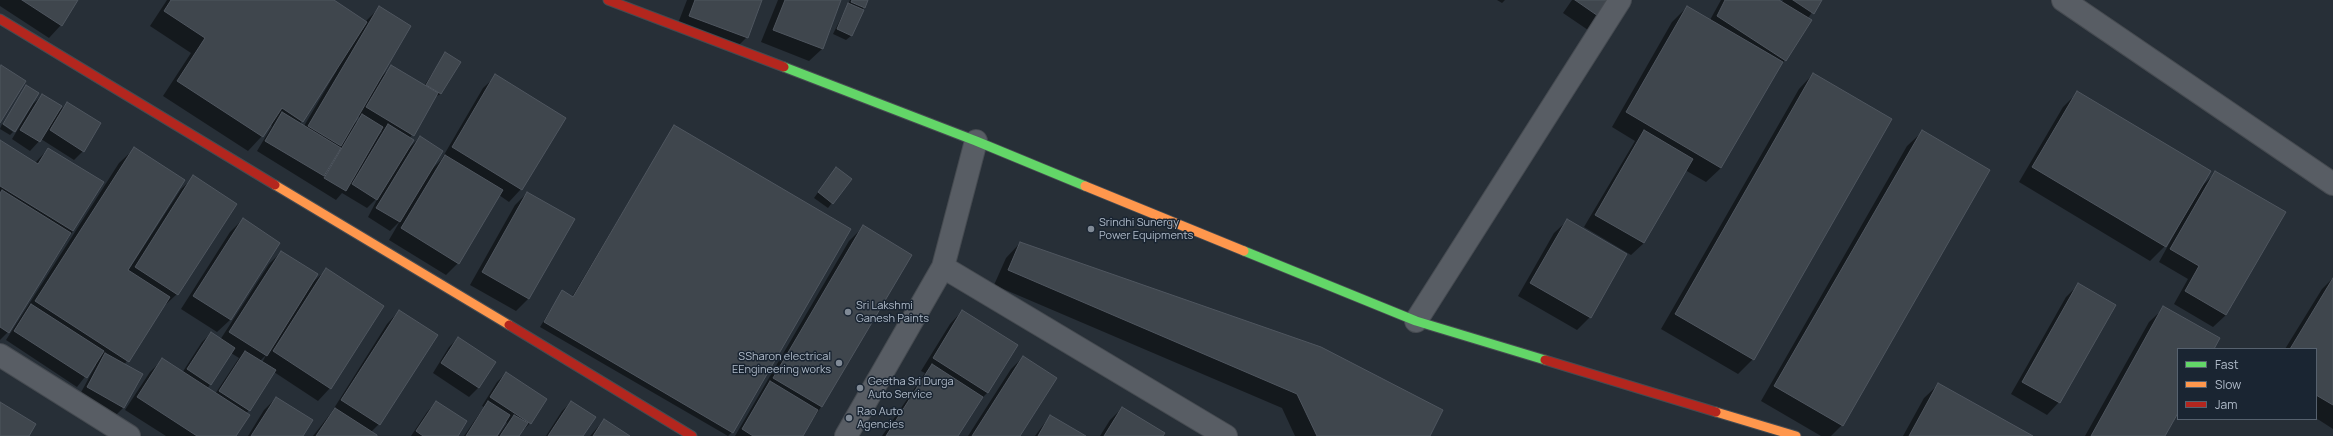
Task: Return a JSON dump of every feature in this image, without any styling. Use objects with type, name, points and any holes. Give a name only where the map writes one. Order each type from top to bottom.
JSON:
[{"type":"street","points":[[608,0],[976,141],[1416,321],[1796,436]]},
{"type":"street","points":[[1416,321],[1445,278],[1620,0]]},
{"type":"street","points":[[2063,0],[2333,184]]},
{"type":"street","points":[[0,19],[692,436]]},
{"type":"street","points":[[846,436],[943,267],[976,141]]},
{"type":"street","points":[[943,267],[1226,436]]},
{"type":"street","points":[[0,355],[129,436]]},
{"type":"building","points":[[22,0],[78,0],[62,26]]},
{"type":"building","points":[[171,0],[334,0],[367,22],[303,122],[282,108],[263,137],[177,81],[205,38],[164,11]]},
{"type":"building","points":[[695,0],[762,0],[748,38],[689,16]]},
{"type":"building","points":[[785,0],[841,0],[823,49],[773,30]]},
{"type":"building","points":[[852,0],[868,0],[865,8],[851,2]]},
{"type":"building","points":[[1575,0],[1613,0],[1601,18]]},
{"type":"building","points":[[1725,0],[1779,0],[1812,20],[1786,61],[1717,16]]},
{"type":"building","points":[[1793,0],[1822,0],[1814,14]]},
{"type":"building","points":[[848,3],[864,10],[852,36],[837,29]]},
{"type":"building","points":[[379,6],[411,26],[341,146],[308,126]]},
{"type":"building","points":[[1687,6],[1783,62],[1721,168],[1626,112]]},
{"type":"building","points":[[445,52],[461,62],[441,94],[426,85]]},
{"type":"building","points":[[1,65],[26,81],[0,123],[0,67]]},
{"type":"building","points":[[391,65],[438,93],[414,136],[366,107]]},
{"type":"building","points":[[1813,73],[1892,119],[1754,360],[1675,314]]},
{"type":"building","points":[[495,74],[566,118],[522,190],[452,147]]},
{"type":"building","points":[[26,85],[39,93],[15,132],[3,124]]},
{"type":"building","points":[[2077,91],[2211,171],[2166,247],[2032,167]]},
{"type":"building","points":[[42,94],[62,106],[40,142],[20,130]]},
{"type":"building","points":[[67,102],[101,123],[84,152],[50,130]]},
{"type":"building","points":[[282,112],[341,148],[324,176],[265,141]]},
{"type":"building","points":[[362,114],[383,127],[346,191],[324,178]]},
{"type":"building","points":[[388,124],[414,140],[377,200],[352,184]]},
{"type":"building","points":[[674,125],[851,229],[733,433],[544,322],[562,290],[573,297]]},
{"type":"building","points":[[1644,130],[1693,159],[1644,243],[1595,215]]},
{"type":"building","points":[[1922,130],[1990,170],[1843,426],[1774,386]]},
{"type":"building","points":[[420,136],[443,151],[400,222],[376,208]]},
{"type":"building","points":[[0,140],[38,164],[48,148],[104,182],[73,231],[0,186]]},
{"type":"building","points":[[134,147],[185,180],[128,270],[170,297],[129,362],[35,301]]},
{"type":"building","points":[[445,155],[503,190],[459,264],[401,228]]},
{"type":"building","points":[[836,167],[852,179],[833,204],[818,192]]},
{"type":"building","points":[[2215,171],[2286,212],[2226,315],[2185,291],[2199,266],[2170,249]]},
{"type":"building","points":[[193,175],[237,204],[178,295],[135,267]]},
{"type":"building","points":[[2,190],[71,233],[9,333],[0,327],[0,193]]},
{"type":"building","points":[[527,192],[575,219],[529,299],[482,272]]},
{"type":"building","points":[[243,218],[280,243],[231,320],[193,296]]},
{"type":"building","points":[[1567,219],[1627,254],[1591,318],[1530,283]]},
{"type":"building","points":[[863,225],[912,255],[822,407],[773,378]]},
{"type":"building","points":[[1020,242],[1321,347],[1443,410],[1430,436],[1317,436],[1297,394],[1008,270]]},
{"type":"building","points":[[281,251],[318,274],[267,356],[229,332]]},
{"type":"building","points":[[326,268],[384,306],[331,389],[273,351]]},
{"type":"building","points":[[2333,278],[2333,405],[2317,396],[2317,348],[2291,348]]},
{"type":"building","points":[[2078,283],[2116,305],[2060,403],[2022,382]]},
{"type":"building","points":[[31,304],[104,351],[87,378],[14,331]]},
{"type":"building","points":[[2163,306],[2220,338],[2215,348],[2177,348],[2177,415],[2165,436],[2091,436]]},
{"type":"building","points":[[399,310],[438,335],[380,425],[341,400]]},
{"type":"building","points":[[962,310],[1018,345],[988,393],[933,358]]},
{"type":"building","points":[[211,332],[235,348],[211,385],[187,369]]},
{"type":"building","points":[[458,337],[496,362],[479,388],[441,363]]},
{"type":"building","points":[[245,351],[276,370],[250,411],[219,391]]},
{"type":"building","points":[[105,353],[143,374],[124,408],[87,387]]},
{"type":"building","points":[[1023,356],[1057,378],[1020,436],[972,436]]},
{"type":"building","points":[[162,358],[250,415],[236,436],[197,436],[137,397]]},
{"type":"building","points":[[932,364],[983,397],[958,436],[886,436]]},
{"type":"building","points":[[506,372],[547,399],[531,424],[490,397]]},
{"type":"building","points":[[770,381],[818,410],[803,436],[753,436],[742,429]]},
{"type":"building","points":[[1938,383],[2033,436],[1909,436]]},
{"type":"building","points":[[276,397],[313,420],[303,436],[251,436]]},
{"type":"building","points":[[436,401],[467,421],[458,436],[423,436],[416,431]]},
{"type":"building","points":[[488,401],[510,415],[497,436],[466,436]]},
{"type":"building","points":[[571,401],[596,417],[583,436],[548,436]]},
{"type":"building","points":[[0,402],[36,424],[29,436],[0,436]]},
{"type":"building","points":[[1122,407],[1165,433],[1163,436],[1104,436]]},
{"type":"building","points":[[335,408],[377,435],[377,436],[316,436]]},
{"type":"building","points":[[514,415],[528,423],[519,436],[500,436]]},
{"type":"building","points":[[1050,415],[1086,436],[1038,436]]},
{"type":"building","points":[[604,419],[630,436],[593,436]]},
{"type":"traffic: fast","points":[[784,67],[976,141],[1085,186]]},
{"type":"traffic: fast","points":[[1244,251],[1416,321],[1545,360]]},
{"type":"traffic: slow","points":[[275,185],[509,325]]},
{"type":"traffic: slow","points":[[1085,186],[1244,251]]},
{"type":"traffic: slow","points":[[1716,412],[1796,436]]},
{"type":"traffic: jam","points":[[608,0],[784,67]]},
{"type":"traffic: jam","points":[[0,19],[275,185]]},
{"type":"traffic: jam","points":[[509,325],[692,436]]},
{"type":"traffic: jam","points":[[1545,360],[1716,412]]},
{"type":"place","name":"Srindhi Sunergy Power Equipments","points":[[1091,229]]},
{"type":"place","name":"Sri Lakshmi Ganesh Paints","points":[[848,312]]},
{"type":"place","name":"SSharon electrical EEngineering works","points":[[839,363]]},
{"type":"place","name":"Geetha Sri Durga Auto Service","points":[[860,388]]},
{"type":"place","name":"Rao Auto Agencies","points":[[849,418]]}]
